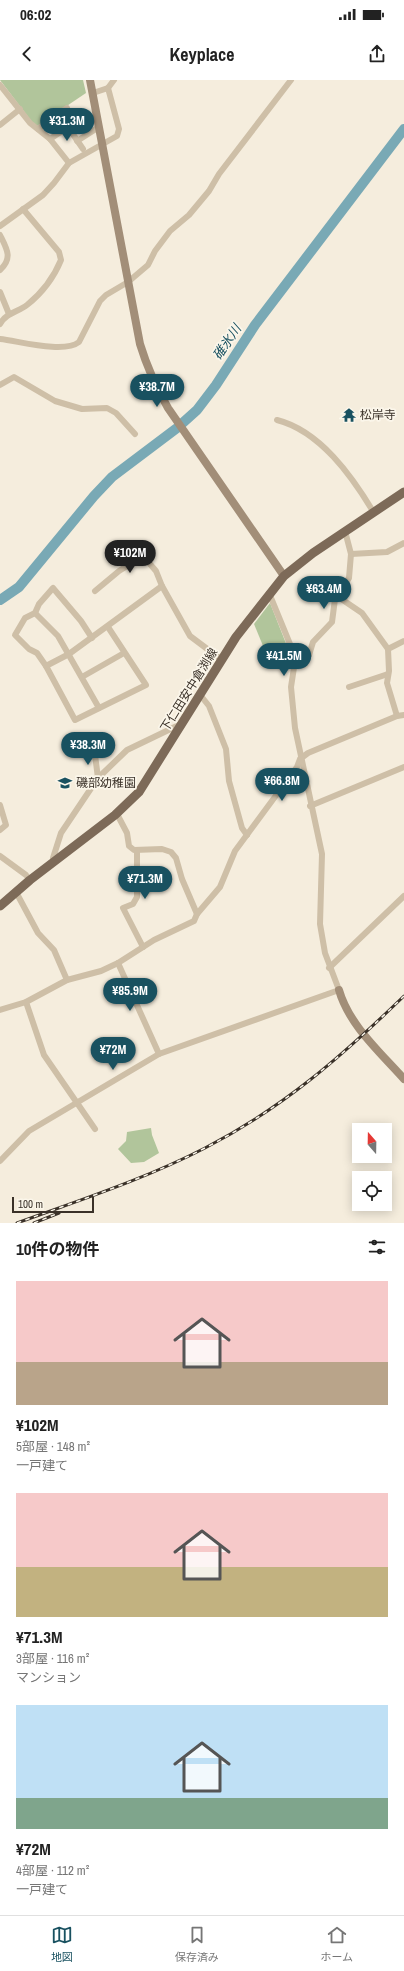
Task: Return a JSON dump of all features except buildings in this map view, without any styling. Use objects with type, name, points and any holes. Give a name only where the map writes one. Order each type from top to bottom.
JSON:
[{"type":"main road","name":"下仁田安中倉渕線","points":[[0,906],[30,880],[116,814],[143,787],[222,660],[269,593],[284,576],[299,563],[346,530],[404,492]]},
{"type":"street","points":[[90,80],[140,344],[155,386],[284,576]]},
{"type":"street","points":[[93,93],[108,88],[114,80]]},
{"type":"street","points":[[0,339],[60,347],[73,346],[79,342],[100,301],[106,295],[128,282],[148,265],[155,251],[170,231],[189,215],[291,80]]},
{"type":"street","points":[[0,86],[30,123],[50,139],[69,163]]},
{"type":"street","points":[[0,226],[43,195],[69,163],[117,136],[120,129],[108,88]]},
{"type":"street","points":[[38,129],[67,108]]},
{"type":"street","points":[[0,125],[20,109]]},
{"type":"street","points":[[50,139],[68,127],[83,149]]},
{"type":"street","points":[[77,141],[99,127]]},
{"type":"street","points":[[0,324],[3,318],[27,305],[55,274],[61,260],[59,252],[23,209]]},
{"type":"street","points":[[0,235],[9,253],[8,261],[0,270]]},
{"type":"street","points":[[0,292],[9,314]]},
{"type":"street","points":[[0,385],[14,377],[55,401],[82,409],[107,408],[116,413],[135,434]]},
{"type":"street","points":[[277,420],[291,424],[307,433],[341,464],[357,485],[374,513]]},
{"type":"street","points":[[294,664],[309,655],[313,642],[332,622],[337,596],[349,578],[351,554],[346,530]]},
{"type":"street","points":[[351,554],[387,552],[404,543]]},
{"type":"street","points":[[95,591],[119,571],[143,556],[156,571],[162,586],[190,636],[222,660]]},
{"type":"street","points":[[46,666],[69,654],[108,627],[162,586]]},
{"type":"street","points":[[92,638],[80,620],[53,588],[40,604],[35,613],[25,618],[15,635],[29,649],[37,653],[46,666],[75,720],[146,685],[108,627]]},
{"type":"street","points":[[269,593],[292,649],[294,664],[291,687],[295,728],[310,806],[322,854],[320,924],[329,968],[339,990],[342,1002],[354,1022],[404,1079]]},
{"type":"street","points":[[337,596],[362,613],[388,649],[387,683],[397,716]]},
{"type":"street","points":[[35,613],[58,636],[99,708]]},
{"type":"street","points":[[388,649],[404,641]]},
{"type":"street","points":[[82,677],[124,653]]},
{"type":"street","points":[[349,687],[388,674]]},
{"type":"street","points":[[201,696],[209,706],[226,749],[229,781],[242,828],[246,835]]},
{"type":"street","points":[[0,1010],[26,1002],[67,980],[101,971],[118,963],[154,940],[194,921],[197,914],[220,887],[235,851],[297,767],[300,759],[308,753],[397,716],[404,715]]},
{"type":"street","points":[[54,863],[53,858],[61,833],[98,778],[127,750],[178,724],[183,724]]},
{"type":"street","points":[[74,754],[86,753],[95,755],[98,778]]},
{"type":"street","points":[[310,806],[404,767]]},
{"type":"street","points":[[0,805],[6,825],[0,830]]},
{"type":"street","points":[[116,814],[127,833],[129,846],[134,850],[162,849],[171,852],[176,858],[182,879],[197,914]]},
{"type":"street","points":[[137,850],[137,896],[133,904],[124,908],[143,947]]},
{"type":"street","points":[[0,856],[26,875],[30,880]]},
{"type":"street","points":[[16,892],[38,933],[54,950],[67,980]]},
{"type":"street","points":[[329,968],[404,896]]},
{"type":"street","points":[[118,963],[159,1054]]},
{"type":"street","points":[[0,1161],[29,1131],[159,1054],[339,990]]},
{"type":"street","points":[[26,1002],[44,1055],[95,1129]]},
{"type":"green space","points":[[0,80],[83,80],[86,93],[37,126],[32,122]]},
{"type":"green space","points":[[270,603],[289,651],[268,658],[254,624]]},
{"type":"green space","points":[[151,1128],[159,1153],[144,1162],[131,1163],[118,1149],[126,1141],[127,1132]]},
{"type":"waterway","name":"碓氷川","points":[[0,600],[19,587],[94,496],[112,477],[177,428],[197,410],[216,385],[255,325],[404,129]]},
{"type":"railway","points":[[17,1223],[159,1170],[234,1132],[261,1116],[310,1080],[357,1040],[404,996]]},
{"type":"railway","points":[[34,1223],[59,1213]]},
{"type":"place","name":"松岸寺","points":[[349,415]]},
{"type":"place","name":"磯部幼稚園","points":[[65,783]]}]
